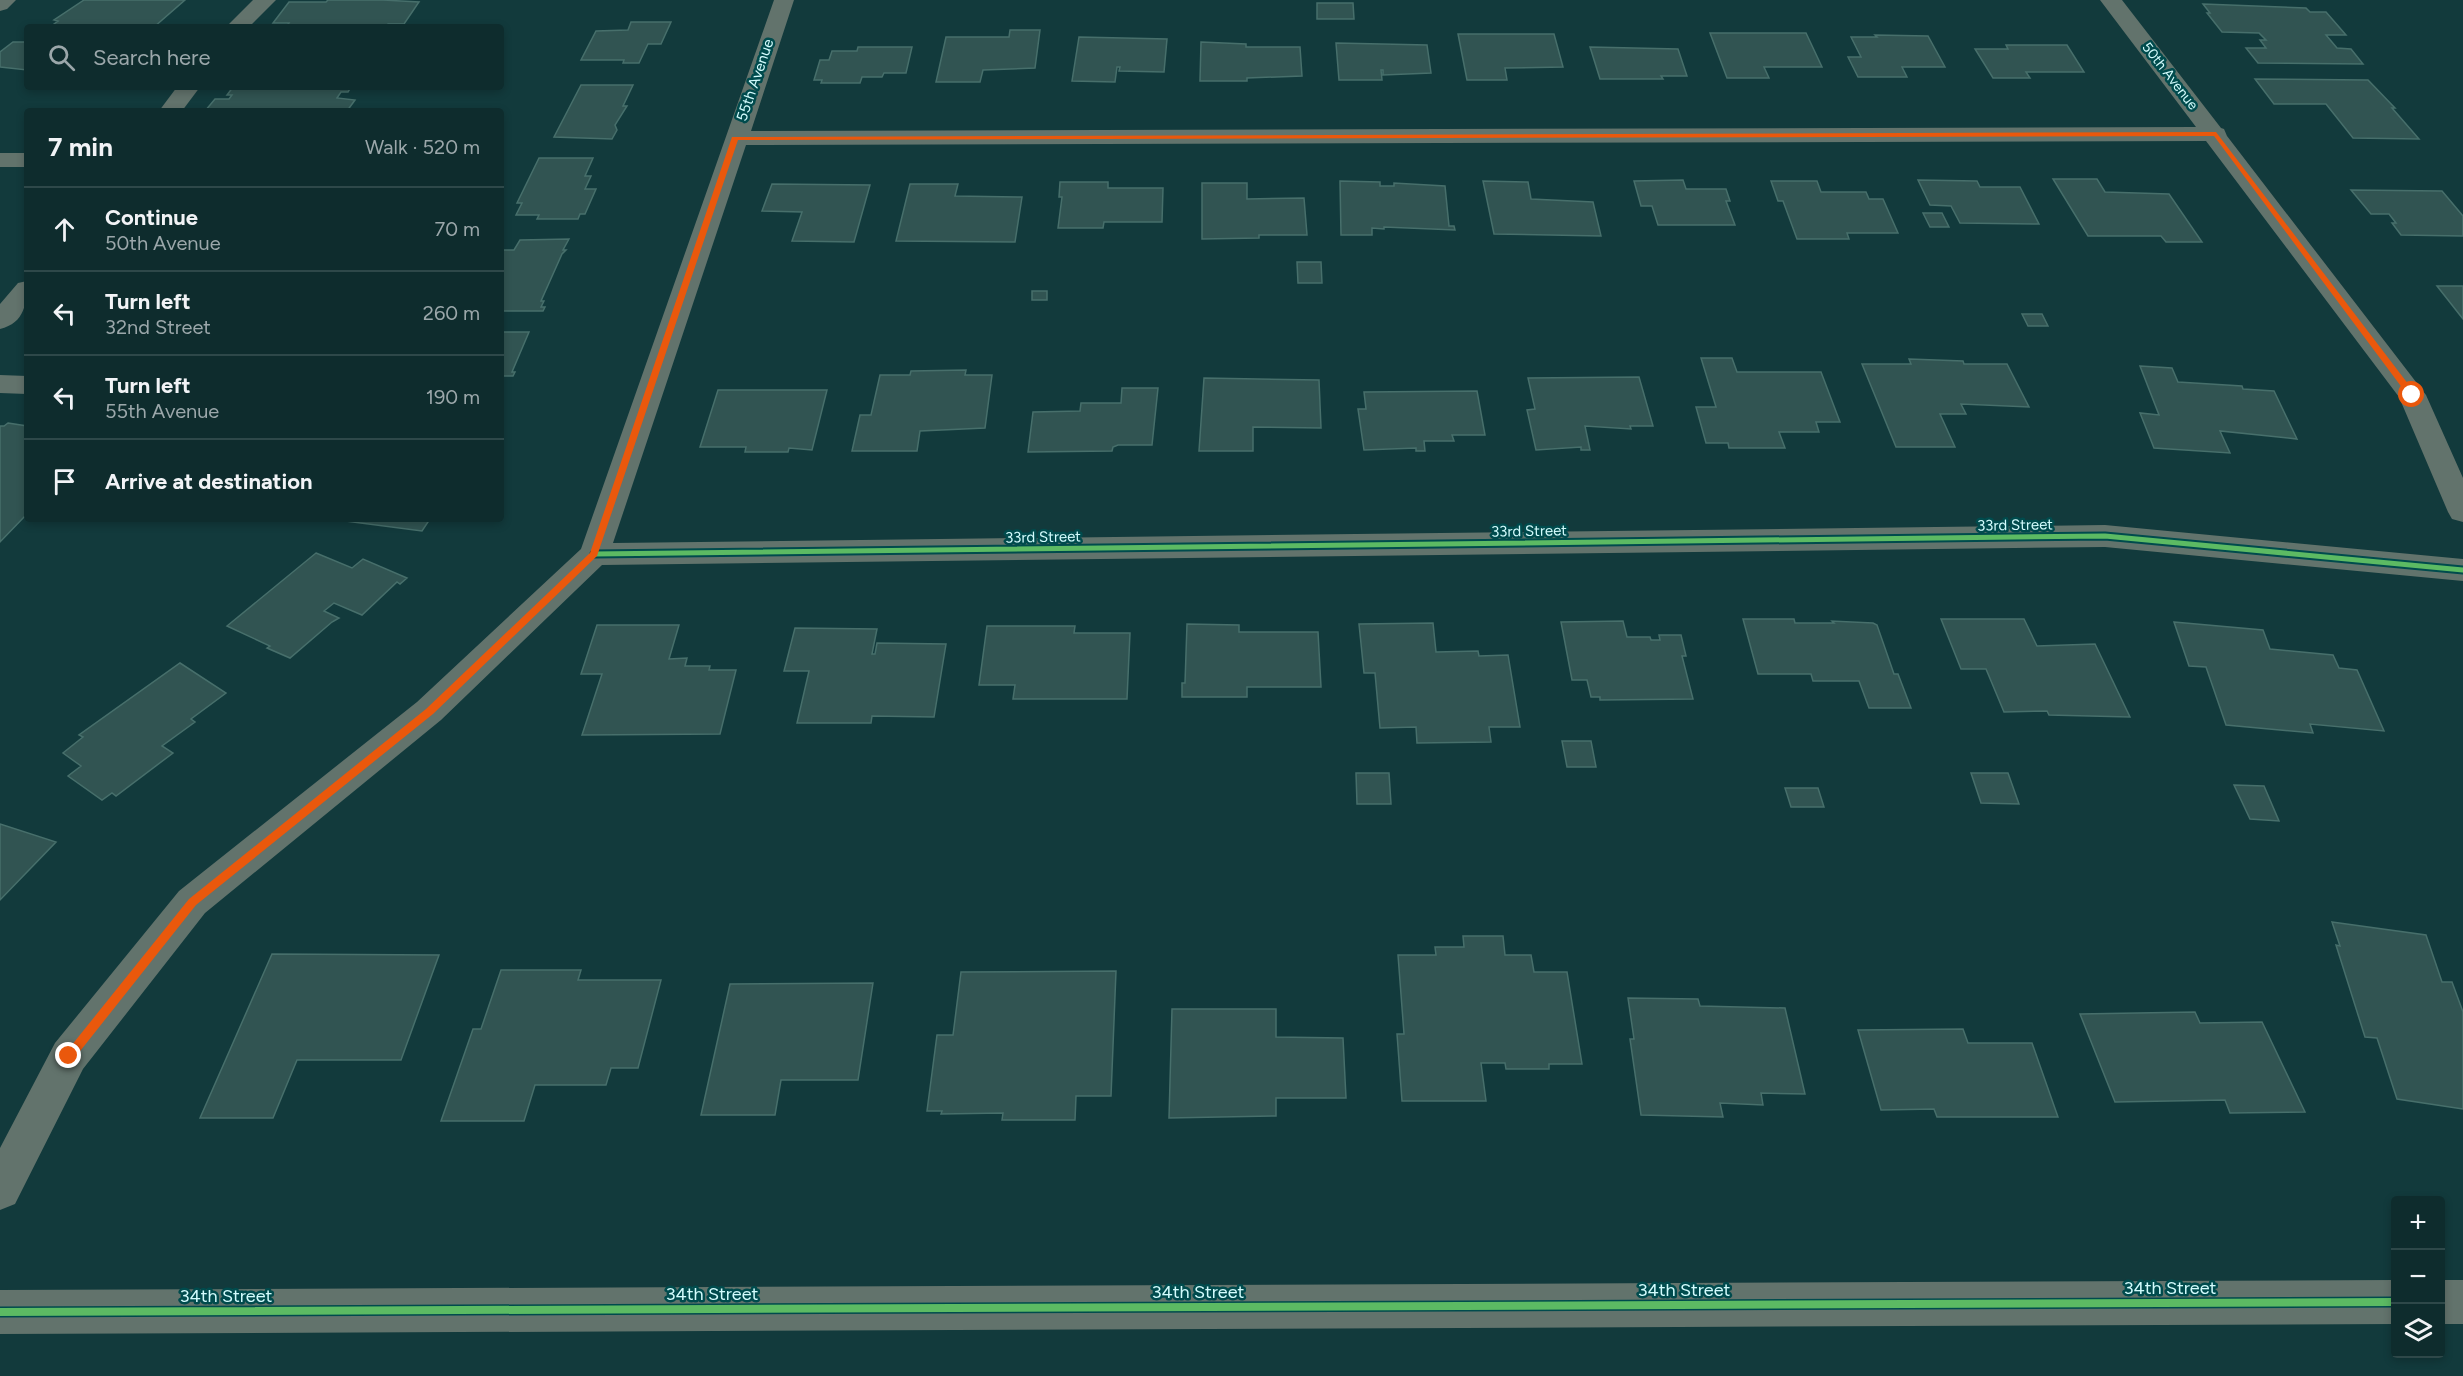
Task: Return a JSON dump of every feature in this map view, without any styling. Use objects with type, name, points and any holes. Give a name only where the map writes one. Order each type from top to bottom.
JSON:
[{"type":"street","points":[[0,5],[6,0]]},
{"type":"street","points":[[240,24],[265,0]]},
{"type":"street","name":"55th Avenue","points":[[0,1191],[69,1056],[192,902],[429,711],[594,554],[784,0]]},
{"type":"street","name":"50th Avenue","points":[[2111,0],[2216,134],[2412,395],[2463,512]]},
{"type":"street","points":[[172,108],[187,90]]},
{"type":"street","points":[[735,138],[2216,134]]},
{"type":"street","points":[[0,160],[24,160]]},
{"type":"street","points":[[0,321],[24,293]]},
{"type":"street","points":[[0,384],[24,385]]},
{"type":"street","name":"33rd Street","points":[[594,554],[2105,536],[2463,570]]},
{"type":"street","name":"34th Street","points":[[0,1312],[2391,1302]]},
{"type":"street","points":[[2445,1302],[2463,1302]]},
{"type":"building","points":[[84,0],[185,0],[157,24],[54,24],[58,21],[54,20]]},
{"type":"building","points":[[328,0],[383,0],[419,2],[404,24],[273,23],[289,2],[326,2]]},
{"type":"building","points":[[1317,3],[1353,3],[1354,19],[1317,19]]},
{"type":"building","points":[[2203,4],[2306,8],[2310,12],[2326,12],[2346,35],[2326,35],[2337,48],[2351,49],[2363,64],[2258,63],[2246,48],[2266,48],[2260,40],[2266,40],[2259,33],[2222,32]]},
{"type":"building","points":[[631,22],[671,22],[661,44],[648,44],[639,63],[623,63],[624,60],[581,60],[596,31],[628,30]]},
{"type":"building","points":[[1010,30],[1040,30],[1035,68],[983,70],[980,82],[936,82],[946,37],[1009,37]]},
{"type":"building","points":[[1710,33],[1806,33],[1822,67],[1764,67],[1769,78],[1727,78]]},
{"type":"building","points":[[1458,34],[1554,34],[1563,67],[1505,68],[1507,80],[1467,80]]},
{"type":"building","points":[[1875,35],[1928,36],[1945,67],[1902,67],[1907,77],[1858,77],[1848,57],[1861,57],[1851,37],[1877,37]]},
{"type":"building","points":[[1079,37],[1167,39],[1164,72],[1119,71],[1120,67],[1117,67],[1115,82],[1072,81]]},
{"type":"building","points":[[13,42],[24,42],[24,70],[0,67],[0,52]]},
{"type":"building","points":[[1201,42],[1246,44],[1246,47],[1300,47],[1302,76],[1247,78],[1247,81],[1200,81]]},
{"type":"building","points":[[1336,43],[1427,45],[1431,73],[1383,75],[1383,70],[1381,70],[1382,80],[1339,80]]},
{"type":"building","points":[[2006,45],[2067,45],[2084,72],[2026,72],[2030,78],[1993,78],[1975,49],[2008,49]]},
{"type":"building","points":[[858,47],[912,47],[906,73],[884,73],[882,77],[862,77],[860,83],[821,83],[822,80],[814,80],[820,60],[829,60],[832,51],[857,51]]},
{"type":"building","points":[[1590,47],[1678,49],[1687,76],[1661,76],[1663,79],[1600,79]]},
{"type":"building","points":[[2255,79],[2368,80],[2395,108],[2392,108],[2419,139],[2353,138],[2326,104],[2274,104]]},
{"type":"building","points":[[581,85],[633,85],[623,106],[627,106],[615,125],[617,130],[612,139],[554,137]]},
{"type":"building","points":[[231,90],[349,90],[341,92],[337,98],[355,100],[349,108],[208,108],[215,99],[229,99],[232,95],[227,95]]},
{"type":"building","points":[[539,158],[593,158],[585,176],[591,176],[585,189],[596,189],[585,214],[580,214],[578,219],[537,219],[539,215],[516,215],[522,203],[517,203]]},
{"type":"building","points":[[2053,179],[2097,179],[2105,192],[2169,194],[2202,242],[2166,242],[2161,236],[2088,236]]},
{"type":"building","points":[[1683,180],[1686,189],[1726,189],[1730,201],[1726,201],[1735,225],[1658,225],[1652,206],[1641,206],[1634,181]]},
{"type":"building","points":[[1918,180],[1977,181],[1980,187],[2020,187],[2039,224],[1960,223],[1951,206],[1930,205]]},
{"type":"building","points":[[1340,181],[1380,182],[1380,186],[1394,186],[1394,183],[1445,186],[1449,226],[1454,226],[1455,230],[1384,227],[1384,229],[1372,228],[1372,235],[1341,235]]},
{"type":"building","points":[[1483,181],[1528,182],[1531,199],[1593,202],[1601,236],[1494,234]]},
{"type":"building","points":[[1771,181],[1817,181],[1821,192],[1866,192],[1869,199],[1883,199],[1898,233],[1847,233],[1849,239],[1797,239],[1783,201],[1778,201]]},
{"type":"building","points":[[1060,182],[1108,182],[1108,188],[1163,188],[1162,222],[1104,222],[1103,228],[1058,228],[1062,197],[1059,197]]},
{"type":"building","points":[[1202,183],[1247,183],[1247,199],[1304,198],[1307,235],[1259,235],[1259,238],[1202,239]]},
{"type":"building","points":[[772,184],[870,185],[854,242],[792,241],[802,212],[762,211]]},
{"type":"building","points":[[910,184],[958,184],[955,196],[1022,197],[1015,242],[896,241]]},
{"type":"building","points":[[2351,190],[2442,191],[2463,216],[2463,236],[2401,235],[2392,223],[2396,223],[2389,214],[2371,214]]},
{"type":"building","points":[[1923,213],[1942,213],[1949,227],[1930,227]]},
{"type":"building","points":[[569,239],[541,301],[544,301],[541,307],[545,307],[543,311],[504,311],[504,250],[514,250],[520,240]]},
{"type":"building","points":[[1297,262],[1321,262],[1322,283],[1298,283]]},
{"type":"building","points":[[2437,286],[2463,286],[2463,319]]},
{"type":"building","points":[[1032,291],[1047,291],[1047,300],[1032,300]]},
{"type":"building","points":[[2022,314],[2042,314],[2048,326],[2028,326]]},
{"type":"building","points":[[504,332],[529,332],[512,372],[515,372],[513,376],[504,376]]},
{"type":"building","points":[[1701,358],[1732,358],[1737,372],[1821,372],[1840,422],[1816,422],[1819,432],[1779,432],[1785,448],[1729,448],[1728,443],[1706,443],[1696,407],[1716,407]]},
{"type":"building","points":[[1909,359],[1963,361],[1964,364],[2007,364],[2029,407],[1961,404],[1966,414],[1940,414],[1955,447],[1896,447],[1862,364],[1911,364]]},
{"type":"building","points":[[2140,366],[2172,368],[2178,382],[2242,386],[2243,389],[2274,391],[2297,439],[2220,431],[2230,453],[2154,448],[2140,413],[2159,415]]},
{"type":"building","points":[[966,370],[965,375],[992,375],[985,428],[920,431],[917,451],[852,451],[860,415],[871,415],[880,375],[910,375],[911,371]]},
{"type":"building","points":[[1639,377],[1653,426],[1630,426],[1631,429],[1585,426],[1590,450],[1581,450],[1581,447],[1536,450],[1527,410],[1535,409],[1528,378]]},
{"type":"building","points":[[1204,378],[1319,380],[1321,428],[1253,427],[1253,451],[1199,451]]},
{"type":"building","points":[[1122,388],[1158,388],[1152,445],[1118,445],[1113,447],[1112,451],[1028,452],[1033,412],[1080,411],[1081,403],[1121,403]]},
{"type":"building","points":[[718,390],[827,390],[812,450],[789,448],[788,452],[745,452],[746,447],[700,447]]},
{"type":"building","points":[[1477,391],[1485,435],[1452,435],[1454,441],[1424,441],[1425,451],[1416,451],[1416,448],[1364,450],[1358,409],[1366,409],[1364,392]]},
{"type":"building","points":[[8,423],[24,426],[24,517],[0,542],[0,426]]},
{"type":"building","points":[[353,522],[428,522],[422,531]]},
{"type":"building","points":[[316,553],[352,568],[363,559],[407,578],[400,584],[397,582],[362,615],[334,603],[324,611],[339,618],[290,658],[227,626]]},
{"type":"building","points":[[1743,619],[1794,619],[1795,623],[1834,623],[1832,621],[1877,625],[1894,674],[1898,674],[1911,708],[1869,708],[1859,681],[1813,681],[1811,674],[1758,674]]},
{"type":"building","points":[[1941,619],[2024,619],[2037,646],[2095,644],[2130,717],[2049,715],[2047,711],[2004,712],[1986,669],[1961,669]]},
{"type":"building","points":[[1623,621],[1627,637],[1650,637],[1651,640],[1660,640],[1659,635],[1681,635],[1686,656],[1682,656],[1693,699],[1600,700],[1600,697],[1591,697],[1587,680],[1572,680],[1561,622]]},
{"type":"building","points":[[2174,622],[2263,630],[2270,649],[2333,655],[2339,668],[2357,670],[2384,731],[2310,724],[2313,733],[2226,725],[2206,667],[2189,666]]},
{"type":"building","points":[[1433,623],[1436,652],[1478,651],[1479,656],[1508,655],[1520,727],[1489,727],[1491,742],[1417,743],[1416,727],[1380,728],[1375,673],[1364,673],[1359,624]]},
{"type":"building","points":[[1187,624],[1239,625],[1239,632],[1318,632],[1321,687],[1247,687],[1247,697],[1182,697],[1182,683],[1185,683]]},
{"type":"building","points":[[597,625],[679,625],[669,659],[687,658],[685,666],[710,666],[709,670],[736,670],[720,734],[582,735],[602,674],[581,674]]},
{"type":"building","points":[[987,626],[1075,626],[1074,633],[1130,633],[1127,699],[1013,699],[1015,685],[979,685]]},
{"type":"building","points":[[795,628],[877,629],[872,654],[875,654],[877,643],[946,644],[934,717],[872,716],[871,723],[797,723],[809,671],[784,671]]},
{"type":"building","points":[[180,663],[226,693],[191,719],[195,722],[162,746],[173,753],[116,796],[112,793],[102,800],[68,776],[81,766],[63,753],[83,737],[79,735]]},
{"type":"building","points":[[1562,741],[1591,741],[1596,767],[1567,767]]},
{"type":"building","points":[[1356,773],[1389,773],[1391,804],[1357,804]]},
{"type":"building","points":[[1971,773],[2008,773],[2019,804],[1981,803]]},
{"type":"building","points":[[2234,785],[2264,786],[2279,821],[2250,819]]},
{"type":"building","points":[[1785,788],[1818,788],[1824,807],[1791,807]]},
{"type":"building","points":[[0,824],[56,842],[0,900]]},
{"type":"building","points":[[2332,922],[2426,935],[2442,982],[2452,982],[2463,1012],[2463,1109],[2397,1099],[2377,1038],[2365,1037],[2336,945],[2340,946]]},
{"type":"building","points":[[1463,936],[1503,936],[1505,955],[1531,955],[1534,972],[1567,972],[1582,1064],[1549,1064],[1549,1069],[1506,1069],[1505,1063],[1481,1063],[1486,1101],[1402,1101],[1397,1034],[1404,1034],[1398,955],[1436,955],[1435,947],[1464,947]]},
{"type":"building","points":[[272,954],[439,955],[401,1060],[297,1060],[273,1118],[200,1118]]},
{"type":"building","points":[[501,970],[581,970],[578,980],[661,980],[638,1068],[611,1068],[606,1085],[535,1085],[524,1121],[441,1121],[473,1029],[481,1029]]},
{"type":"building","points":[[1116,971],[1111,1096],[1076,1096],[1075,1120],[1002,1120],[1003,1113],[941,1114],[942,1111],[927,1111],[937,1035],[953,1035],[961,972]]},
{"type":"building","points":[[873,983],[858,1080],[781,1080],[775,1115],[701,1115],[730,984]]},
{"type":"building","points":[[1628,998],[1698,999],[1700,1006],[1785,1008],[1805,1094],[1761,1093],[1763,1105],[1720,1103],[1723,1117],[1641,1115],[1630,1039],[1634,1039]]},
{"type":"building","points":[[1172,1009],[1276,1009],[1276,1037],[1343,1038],[1346,1098],[1276,1098],[1276,1116],[1169,1118]]},
{"type":"building","points":[[2195,1012],[2200,1023],[2262,1022],[2305,1112],[2230,1113],[2225,1100],[2115,1102],[2080,1014]]},
{"type":"building","points":[[1963,1029],[1968,1043],[2032,1043],[2058,1117],[1937,1117],[1934,1109],[1881,1110],[1858,1030]]},
{"type":"cycle path","points":[[594,554],[2105,536],[2463,570]]},
{"type":"cycle path","points":[[0,1312],[2391,1302]]},
{"type":"route","points":[[69,1056],[192,902],[429,711],[594,554],[735,138],[2216,134],[2412,395]]}]
